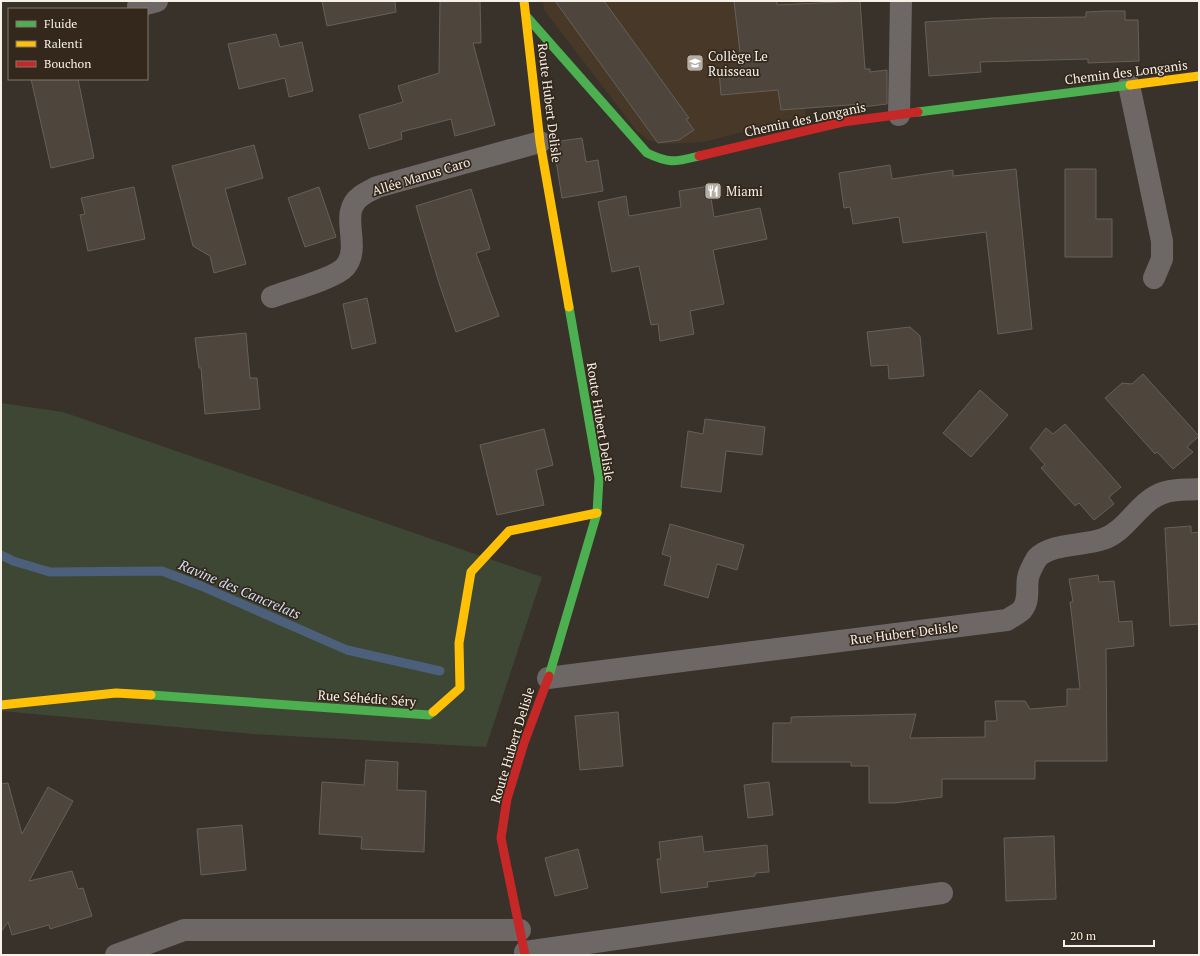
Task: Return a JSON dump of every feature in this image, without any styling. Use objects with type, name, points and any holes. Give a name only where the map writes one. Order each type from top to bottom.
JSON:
[{"type":"street","name":"Route Hubert Delisle","points":[[524,1],[527,16],[540,142],[599,478],[597,513],[548,678],[524,743],[507,799],[501,838],[525,953]]},
{"type":"street","points":[[899,115],[901,1]]},
{"type":"street","name":"Chemin des Longanis","points":[[527,16],[647,153],[662,160],[675,162],[842,122],[1199,76]]},
{"type":"street","points":[[1129,85],[1162,241],[1162,259],[1154,278]]},
{"type":"street","name":"Allée Manus Caro","points":[[272,297],[330,276],[345,267],[352,253],[349,213],[360,196],[377,187],[540,142]]},
{"type":"street","name":"Rue Hubert Delisle","points":[[548,678],[1007,620],[1022,610],[1028,593],[1028,577],[1036,559],[1044,552],[1053,548],[1090,543],[1106,538],[1119,530],[1154,497],[1166,492],[1199,489]]},
{"type":"street","name":"Rue Séhédic Séry","points":[[1,705],[116,693],[429,715],[460,688],[459,644],[471,572],[509,531],[597,513]]},
{"type":"street","points":[[525,953],[942,893]]},
{"type":"street","points":[[116,955],[184,930],[520,930]]},
{"type":"shaded area","name":"Collège Le Ruisseau","points":[[543,1],[805,1],[805,116],[704,142],[665,144],[648,140],[636,130],[544,10]]},
{"type":"green space","points":[[1,403],[63,412],[542,577],[486,747],[253,734],[1,711]]},
{"type":"building","points":[[322,1],[395,1],[396,12],[327,26]]},
{"type":"building","points":[[440,1],[480,1],[481,43],[473,43],[495,125],[455,136],[451,119],[401,132],[402,139],[369,149],[359,115],[403,102],[398,86],[439,73]]},
{"type":"building","points":[[555,1],[604,1],[689,118],[686,119],[694,130],[679,140],[658,143]]},
{"type":"building","points":[[734,1],[777,1],[777,5],[860,1],[865,69],[870,69],[870,72],[887,70],[887,104],[862,107],[862,104],[781,110],[778,90],[721,95],[719,71],[742,69]]},
{"type":"building","points":[[1125,11],[1125,20],[1138,20],[1139,61],[1088,63],[1088,59],[980,62],[981,72],[929,76],[925,22],[994,18],[1086,17],[1086,12]]},
{"type":"building","points":[[276,34],[280,47],[302,42],[313,91],[289,97],[285,78],[239,89],[228,44]]},
{"type":"building","points":[[31,80],[78,80],[94,158],[51,168]]},
{"type":"building","points":[[582,138],[586,162],[598,160],[603,191],[562,198],[553,142]]},
{"type":"building","points":[[254,145],[263,178],[225,189],[246,264],[214,273],[210,256],[193,246],[172,166]]},
{"type":"building","points":[[890,165],[892,179],[953,170],[953,176],[1016,169],[1032,329],[998,334],[986,232],[903,243],[899,217],[853,224],[850,207],[844,208],[839,173]]},
{"type":"building","points":[[1065,169],[1096,169],[1096,219],[1112,219],[1112,257],[1065,257]]},
{"type":"building","points":[[709,186],[714,217],[760,208],[767,239],[713,250],[724,304],[690,311],[694,334],[660,341],[658,324],[651,325],[639,266],[612,272],[598,202],[626,196],[629,216],[681,207],[679,191]]},
{"type":"building","points":[[134,187],[145,239],[88,251],[80,215],[85,214],[81,198]]},
{"type":"building","points":[[319,187],[336,237],[305,247],[288,198]]},
{"type":"building","points":[[471,189],[490,249],[476,253],[499,316],[456,332],[439,283],[416,206]]},
{"type":"building","points":[[367,298],[376,343],[352,349],[343,304]]},
{"type":"building","points":[[910,327],[920,336],[924,376],[889,379],[888,365],[871,366],[867,332]]},
{"type":"building","points":[[246,333],[250,378],[257,378],[260,409],[205,414],[201,368],[199,368],[195,338]]},
{"type":"building","points":[[1143,374],[1199,436],[1187,447],[1193,452],[1173,469],[1157,452],[1155,454],[1105,398],[1122,383],[1132,384]]},
{"type":"building","points":[[980,390],[1008,415],[971,457],[943,433]]},
{"type":"building","points":[[705,419],[765,427],[762,455],[726,451],[721,492],[681,487],[688,431],[703,434]]},
{"type":"building","points":[[1065,424],[1121,487],[1109,497],[1114,504],[1094,520],[1079,503],[1075,506],[1041,468],[1045,465],[1030,448],[1046,428],[1053,434]]},
{"type":"building","points":[[544,429],[553,465],[536,470],[544,505],[497,515],[480,445]]},
{"type":"building","points":[[670,524],[744,545],[737,570],[717,564],[708,598],[664,585],[671,557],[662,554]]},
{"type":"building","points":[[1191,526],[1191,533],[1199,532],[1199,624],[1170,626],[1165,528]]},
{"type":"building","points":[[1098,575],[1099,582],[1114,581],[1119,622],[1132,621],[1134,646],[1106,649],[1107,761],[1035,761],[1035,779],[942,779],[942,797],[895,803],[869,803],[869,766],[851,766],[851,762],[772,762],[773,723],[791,723],[791,717],[916,714],[910,738],[985,737],[985,721],[997,721],[995,701],[1025,701],[1030,709],[1067,706],[1067,689],[1080,689],[1070,602],[1073,602],[1069,579]]},
{"type":"building","points":[[618,712],[623,766],[580,770],[575,716]]},
{"type":"building","points":[[366,760],[398,762],[397,790],[426,791],[424,852],[361,849],[362,837],[319,834],[322,782],[364,785]]},
{"type":"building","points":[[769,782],[773,815],[748,818],[744,785]]},
{"type":"building","points":[[8,783],[22,834],[48,787],[73,801],[29,881],[72,871],[78,889],[83,888],[92,916],[50,929],[49,925],[12,935],[8,922],[1,932],[1,784]]},
{"type":"building","points":[[242,825],[246,870],[201,875],[197,829]]},
{"type":"building","points":[[702,836],[704,852],[767,845],[769,872],[755,873],[755,876],[707,882],[708,887],[661,893],[657,859],[661,859],[659,842]]},
{"type":"building","points":[[1054,836],[1056,899],[1006,901],[1004,838]]},
{"type":"building","points":[[578,849],[588,888],[555,896],[545,858]]},
{"type":"waterway","name":"Ravine des Cancrelats","points":[[1,555],[13,561],[50,572],[162,571],[201,586],[347,650],[440,671]]},
{"type":"traffic: fast","points":[[527,17],[647,153],[661,159],[673,161],[699,156]]},
{"type":"traffic: fast","points":[[918,112],[1130,85]]},
{"type":"traffic: fast","points":[[549,676],[597,513],[599,478],[569,307]]},
{"type":"traffic: fast","points":[[151,695],[429,715],[433,712]]},
{"type":"traffic: slow","points":[[524,1],[540,142],[569,307]]},
{"type":"traffic: slow","points":[[1130,85],[1199,76]]},
{"type":"traffic: slow","points":[[433,712],[460,688],[459,643],[471,572],[509,531],[597,513]]},
{"type":"traffic: slow","points":[[1,705],[116,693],[151,695]]},
{"type":"traffic: jam","points":[[699,156],[843,122],[918,112]]},
{"type":"traffic: jam","points":[[525,955],[501,838],[507,799],[524,743],[549,676]]},
{"type":"place","name":"Collège Le Ruisseau","points":[[695,63]]},
{"type":"place","name":"Miami","points":[[713,191]]}]
